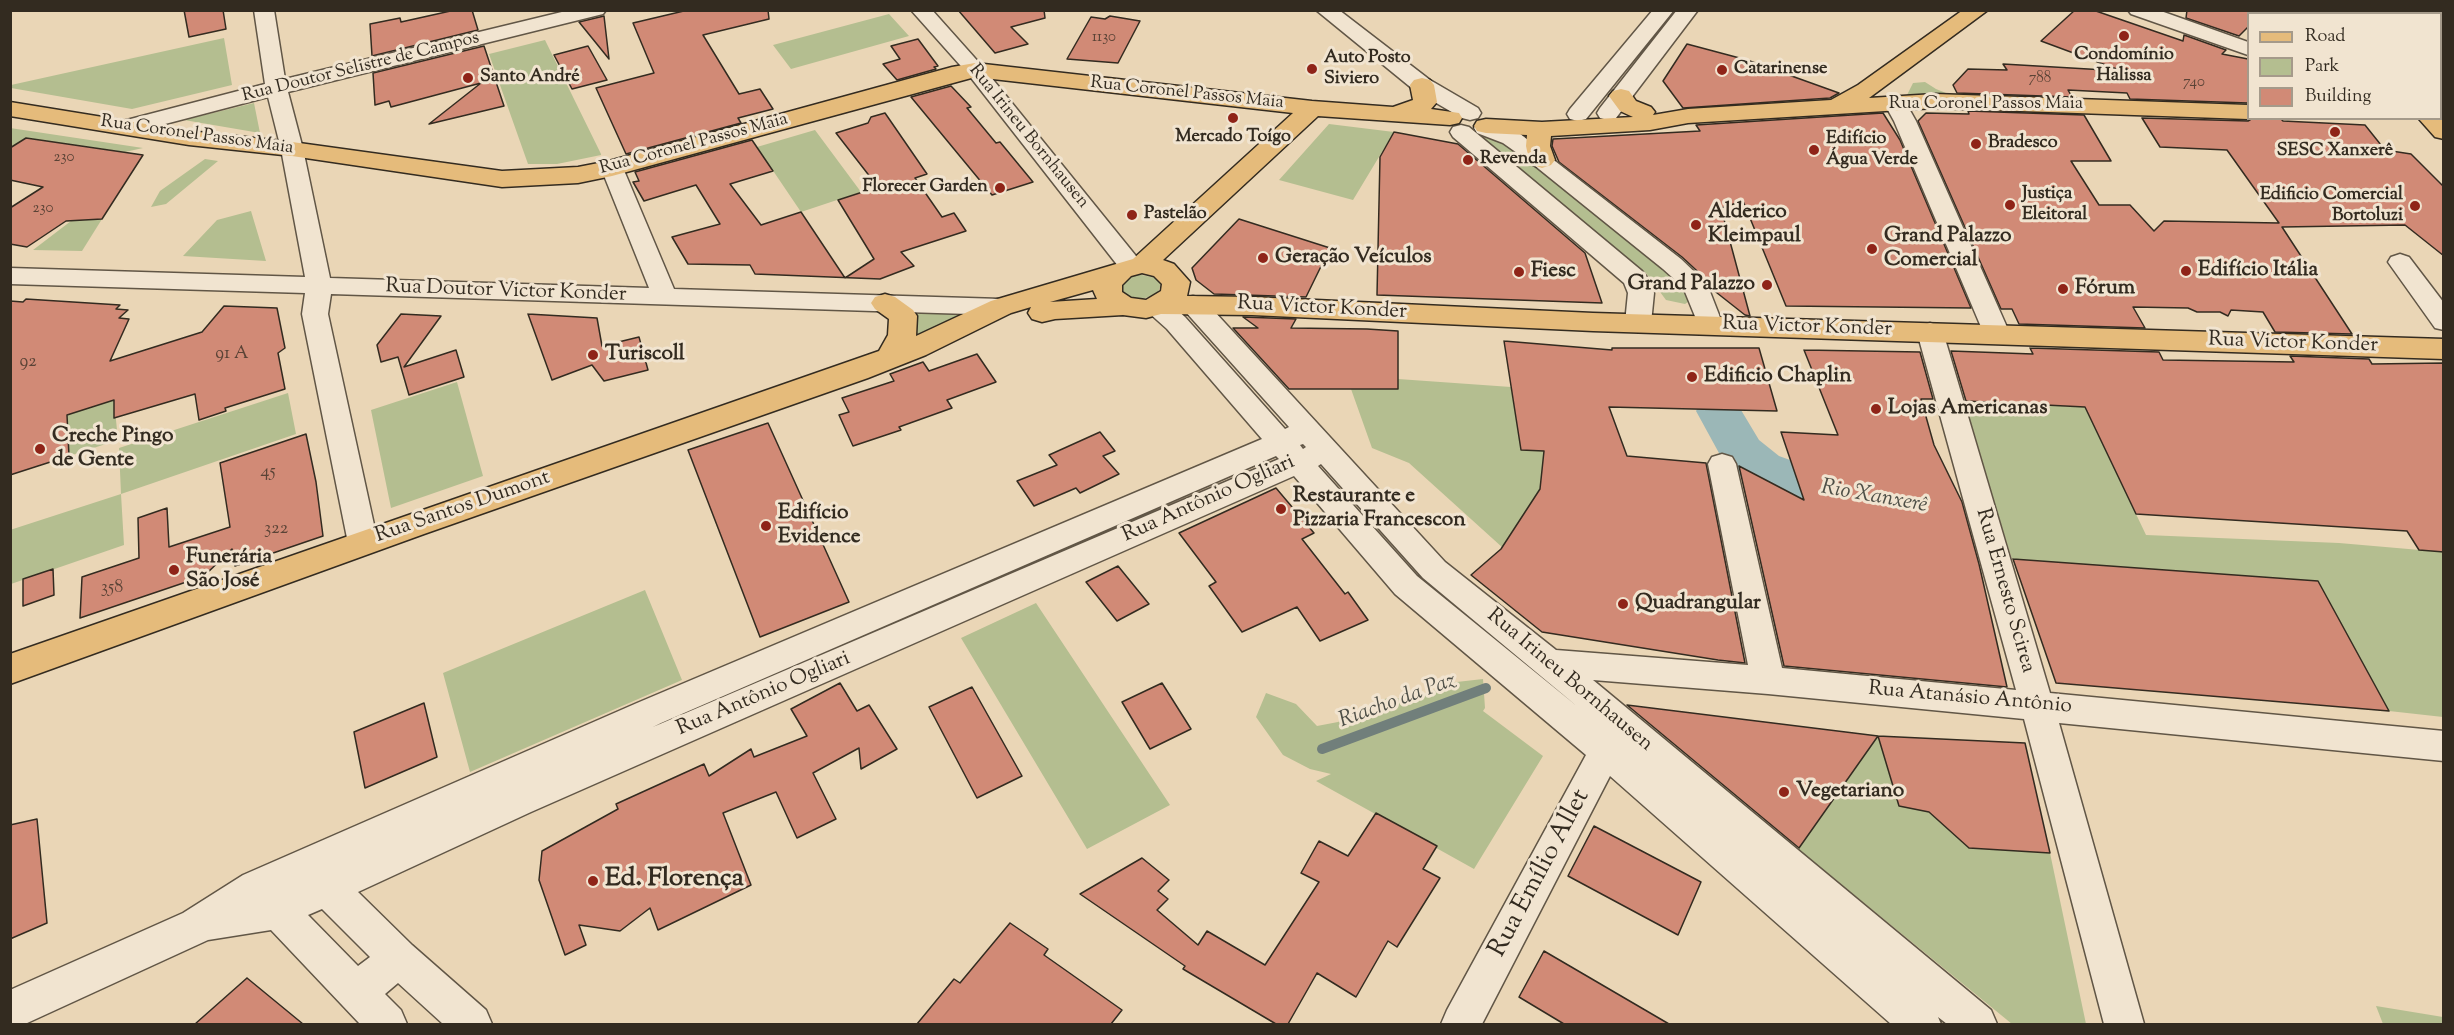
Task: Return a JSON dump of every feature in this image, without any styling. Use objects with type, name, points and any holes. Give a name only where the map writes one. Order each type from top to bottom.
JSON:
[{"type":"main road","points":[[1925,72],[1911,110],[1901,109],[1891,93],[1925,72],[1978,10]]},
{"type":"main road","name":"Rua Coronel Passos Maia","points":[[10,109],[189,138],[292,149],[502,179],[578,175],[612,168],[960,72],[975,70],[1312,108],[1542,129],[1650,123],[1688,116],[1835,107],[1901,109]]},
{"type":"main road","name":"Rua Coronel Passos Maia","points":[[1925,72],[1979,101],[2247,112]]},
{"type":"main road","points":[[1835,107],[1866,90],[1925,72]]},
{"type":"main road","points":[[1386,113],[1419,107],[1425,102],[1422,85]]},
{"type":"main road","name":"Rua Coronel Passos Maia","points":[[1467,122],[1513,116],[1578,114],[1615,105],[1643,112],[1688,116]]},
{"type":"main road","points":[[1542,160],[1538,146],[1542,129],[1587,121],[1615,105]]},
{"type":"main road","points":[[1123,306],[1109,296],[1108,282],[1193,221],[1312,108]]},
{"type":"main road","points":[[2430,120],[2444,132]]},
{"type":"main road","points":[[1172,296],[1193,221]]},
{"type":"main road","points":[[1129,269],[1164,270],[1172,296]]},
{"type":"main road","name":"Rua Santos Dumont","points":[[904,352],[1001,307],[1129,269]]},
{"type":"main road","name":"Rua Santos Dumont","points":[[10,669],[904,352],[1055,310],[1123,306],[1134,309],[1172,296]]},
{"type":"main road","name":"Rua Victor Konder","points":[[1172,296],[1252,306],[1638,323],[2444,349]]},
{"type":"main road","points":[[885,303],[903,316],[904,352]]},
{"type":"main road","points":[[1222,347],[1229,317],[1252,306]]},
{"type":"main road","points":[[1001,307],[1055,310]]},
{"type":"street","points":[[264,10],[276,88],[292,149],[319,286],[315,314],[363,543]]},
{"type":"street","name":"Rua Doutor Selistre de Campos","points":[[127,127],[596,10]]},
{"type":"street","name":"Rua Irineu Bornhausen","points":[[921,10],[975,70],[1129,269]]},
{"type":"street","points":[[1326,10],[1422,85],[1437,105],[1467,122],[1511,138],[1672,264],[1694,284],[1710,325]]},
{"type":"street","points":[[2138,10],[2247,49]]},
{"type":"street","points":[[1578,114],[1616,69],[1674,13]]},
{"type":"street","points":[[1615,105],[1638,75],[1674,13]]},
{"type":"street","points":[[1616,69],[1638,75]]},
{"type":"street","points":[[1901,109],[1997,334]]},
{"type":"street","points":[[1467,122],[1633,277],[1641,293],[1638,323]]},
{"type":"street","points":[[612,168],[665,297]]},
{"type":"street","points":[[2400,262],[2444,322]]},
{"type":"street","name":"Rua Doutor Victor Konder","points":[[10,276],[1001,307]]},
{"type":"street","name":"Rua Irineu Bornhausen","points":[[1172,296],[1222,347],[1311,454],[1406,585],[1496,660],[1613,737],[1833,925],[1977,1024]]},
{"type":"street","name":"Rua Ernesto Scirea","points":[[1930,332],[2037,706],[2124,1024]]},
{"type":"street","name":"Rua Irineu Bornhausen","points":[[1311,454],[1434,570],[1550,664],[1613,737]]},
{"type":"street","name":"Rua Antônio Ogliari","points":[[10,1011],[197,926],[266,899],[514,788],[1148,512],[1311,454]]},
{"type":"street","points":[[1722,464],[1768,680]]},
{"type":"street","name":"Rua Atanásio Antônio","points":[[1496,660],[1768,680],[2444,746]]},
{"type":"street","name":"Rua Emílio Allet","points":[[1461,1024],[1613,737]]},
{"type":"street","points":[[314,876],[398,958],[472,1024]]},
{"type":"street","points":[[266,899],[387,1024]]},
{"type":"street","name":"Rua Irineu Bornhausen","points":[[1833,925],[1921,1024]]},
{"type":"street","points":[[356,993],[398,958]]},
{"type":"green space","points":[[889,14],[909,36],[791,69],[773,45]]},
{"type":"green space","points":[[224,38],[232,85],[132,109],[11,88],[11,85]]},
{"type":"green space","points":[[545,40],[601,155],[557,164],[528,164],[489,54]]},
{"type":"green space","points":[[1925,82],[1951,95],[1906,97],[1913,83]]},
{"type":"green space","points":[[254,103],[260,133],[184,120]]},
{"type":"green space","points":[[1329,124],[1394,132],[1353,200],[1279,180]]},
{"type":"green space","points":[[10,128],[143,148],[125,152],[26,138],[11,148]]},
{"type":"green space","points":[[815,130],[861,192],[801,212],[757,147]]},
{"type":"green space","points":[[1487,137],[1507,138],[1687,288],[1691,300],[1685,304],[1666,300],[1646,273],[1482,141]]},
{"type":"green space","points":[[205,159],[218,161],[166,204],[151,207],[160,191]]},
{"type":"green space","points":[[251,211],[266,261],[183,256],[217,220]]},
{"type":"green space","points":[[102,219],[82,251],[33,250],[71,221]]},
{"type":"green space","points":[[1137,274],[1156,278],[1161,285],[1157,294],[1139,300],[1122,294],[1121,281]]},
{"type":"green space","points":[[905,307],[978,311],[912,343]]},
{"type":"green space","points":[[1365,379],[1398,379],[1511,387],[1521,450],[1544,451],[1541,489],[1503,548],[1409,463],[1372,448],[1351,389]]},
{"type":"green space","points":[[457,382],[483,476],[391,508],[371,410]]},
{"type":"green space","points":[[288,393],[296,434],[121,494],[119,448]]},
{"type":"green space","points":[[114,400],[118,440],[69,456],[68,435],[42,443],[41,422]]},
{"type":"green space","points":[[1962,401],[2085,407],[2146,535],[2339,543],[2443,552],[2443,717],[2389,711],[2318,581],[2012,559]]},
{"type":"green space","points":[[121,494],[124,545],[11,584],[10,530]]},
{"type":"green space","points":[[645,590],[682,680],[470,772],[443,673]]},
{"type":"green space","points":[[1036,603],[1170,805],[1087,849],[961,638]]},
{"type":"green space","points":[[1483,679],[1485,708],[1483,711],[1543,756],[1474,869],[1316,781],[1331,774],[1310,769],[1283,755],[1256,717],[1266,693],[1296,704],[1317,726],[1338,722],[1387,698],[1418,698],[1448,683]]},
{"type":"green space","points":[[1878,736],[1899,806],[1929,812],[1969,848],[2050,853],[2086,1024],[2012,1024],[1798,849]]},
{"type":"green space","points":[[2376,1006],[2443,1017],[2443,1024],[2383,1024]]},
{"type":"building","points":[[184,10],[223,10],[226,29],[189,37]]},
{"type":"building","points":[[455,10],[472,10],[478,30],[372,56],[370,24],[400,18],[401,22]]},
{"type":"building","points":[[688,10],[768,10],[769,19],[703,35],[739,94],[760,89],[773,109],[738,118],[741,123],[626,154],[596,88],[654,73],[633,23]]},
{"type":"building","points":[[958,10],[1044,10],[1045,18],[1011,27],[1028,44],[995,53]]},
{"type":"building","points":[[2075,10],[2093,10],[2183,41],[2184,35],[2226,50],[2222,54],[2247,59],[2247,103],[2130,99],[2127,93],[2068,90],[2072,97],[1957,93],[1953,85],[1968,69],[2007,70],[2003,64],[2122,71],[2041,41]]},
{"type":"building","points":[[2187,10],[2248,10],[2247,28],[2239,36],[2186,18]]},
{"type":"building","points":[[604,16],[609,59],[579,22]]},
{"type":"building","points":[[1110,16],[1140,21],[1118,63],[1067,59],[1091,17],[1105,19]]},
{"type":"building","points":[[918,39],[938,66],[934,67],[936,69],[897,80],[883,64],[900,59],[891,46]]},
{"type":"building","name":"Catarinense","points":[[1687,44],[1747,60],[1839,93],[1830,98],[1683,108],[1663,81]]},
{"type":"building","points":[[484,46],[504,106],[429,124],[481,83],[391,107],[389,101],[375,105],[373,73]]},
{"type":"building","points":[[588,46],[607,80],[572,89],[554,55]]},
{"type":"building","points":[[951,86],[971,107],[967,108],[996,143],[1000,142],[1033,182],[992,195],[911,97]]},
{"type":"building","points":[[1968,111],[2084,115],[2111,161],[2071,161],[2099,205],[2130,205],[2154,231],[2164,221],[2279,223],[2227,150],[2160,147],[2142,118],[2282,120],[2365,125],[2385,150],[2411,154],[2444,187],[2444,256],[2405,225],[2282,227],[2352,334],[2275,332],[2263,312],[2231,310],[2228,316],[2220,312],[2197,312],[2188,308],[2133,307],[2145,328],[2019,324],[2012,309],[2001,309],[1918,121],[1926,113],[1969,114]]},
{"type":"building","points":[[885,113],[927,174],[915,178],[942,217],[954,213],[966,231],[901,252],[914,266],[880,279],[846,278],[874,259],[838,200],[878,187],[836,133],[868,123],[871,117]]},
{"type":"building","points":[[1883,113],[1900,140],[1971,308],[1786,306],[1743,201],[1721,208],[1750,316],[1745,315],[1712,289],[1709,282],[1682,257],[1559,162],[1552,146],[1553,139],[1700,131],[1696,125]]},
{"type":"building","points":[[1394,132],[1458,144],[1585,253],[1602,303],[1377,295],[1380,157]]},
{"type":"building","points":[[26,138],[143,155],[102,219],[66,221],[27,247],[10,244],[10,208],[43,187],[10,180],[10,148]]},
{"type":"building","points":[[752,140],[773,171],[730,184],[761,225],[801,212],[845,278],[755,274],[750,265],[688,264],[672,237],[720,224],[696,185],[644,201],[633,182],[639,181],[635,172]]},
{"type":"building","name":"Geração Veículos","points":[[1239,219],[1330,248],[1306,297],[1214,294],[1196,280],[1192,268]]},
{"type":"building","points":[[26,299],[120,305],[116,309],[128,310],[119,318],[129,319],[110,361],[202,332],[224,306],[277,308],[285,348],[278,353],[285,389],[225,408],[226,411],[199,420],[195,394],[114,418],[114,400],[67,415],[69,456],[10,475],[10,301],[23,302]]},
{"type":"building","points":[[401,314],[441,316],[404,367],[456,350],[464,377],[409,395],[398,357],[381,362],[377,345]]},
{"type":"building","name":"Turiscoll","points":[[528,314],[597,318],[602,346],[639,337],[648,370],[604,381],[592,365],[552,380]]},
{"type":"building","points":[[1243,317],[1296,319],[1291,328],[1398,331],[1398,389],[1289,389],[1233,328],[1258,328]]},
{"type":"building","points":[[1504,341],[1612,350],[1612,348],[1759,348],[1777,411],[1609,407],[1627,456],[1706,463],[1745,663],[1542,632],[1471,575],[1501,549],[1540,489],[1544,451],[1521,450]]},
{"type":"building","points":[[2030,348],[2159,352],[2163,360],[2294,362],[2290,356],[2369,359],[2372,364],[2444,363],[2444,552],[2419,550],[2407,531],[2136,514],[2085,407],[1966,401],[1951,351],[2033,354]]},
{"type":"building","points":[[1804,350],[1920,352],[1933,399],[1921,399],[1934,445],[1962,502],[1979,564],[2007,687],[1784,666],[1739,466],[1804,500],[1781,432],[1838,435]]},
{"type":"building","points":[[977,354],[996,382],[947,400],[952,408],[899,427],[901,430],[853,446],[839,415],[849,412],[842,398],[894,381],[890,374],[923,362],[929,371]]},
{"type":"building","name":"Edifício Evidence","points":[[768,423],[849,602],[760,637],[688,450]]},
{"type":"building","points":[[1100,432],[1115,451],[1103,456],[1119,474],[1080,493],[1076,488],[1034,506],[1017,481],[1057,465],[1049,455]]},
{"type":"building","points":[[306,434],[316,482],[323,536],[235,566],[232,549],[204,576],[80,618],[82,577],[139,558],[138,518],[167,508],[169,547],[230,527],[220,463]]},
{"type":"building","points":[[1276,488],[1314,533],[1302,539],[1345,594],[1348,592],[1368,620],[1320,641],[1297,607],[1242,632],[1209,586],[1216,582],[1179,533]]},
{"type":"building","points":[[2013,559],[2318,581],[2389,711],[2056,683]]},
{"type":"building","points":[[1118,566],[1149,604],[1117,621],[1086,582]]},
{"type":"building","points":[[53,569],[54,595],[23,606],[23,579]]},
{"type":"building","points":[[840,683],[857,711],[869,705],[897,749],[861,769],[859,748],[813,773],[836,819],[797,838],[776,792],[723,813],[751,885],[658,930],[650,908],[620,931],[579,925],[586,945],[565,955],[539,880],[542,851],[618,809],[616,804],[704,764],[709,776],[751,749],[754,757],[807,736],[791,709]]},
{"type":"building","points":[[1162,683],[1191,729],[1150,749],[1122,702]]},
{"type":"building","points":[[972,687],[1022,776],[977,798],[929,707]]},
{"type":"building","points":[[424,703],[437,757],[365,788],[354,732]]},
{"type":"building","name":"Vegetariano","points":[[1627,705],[1878,736],[1799,848]]},
{"type":"building","points":[[1878,736],[2025,743],[2050,853],[1969,848],[1929,812],[1899,806]]},
{"type":"building","points":[[1376,813],[1437,846],[1423,869],[1440,878],[1397,947],[1388,941],[1356,997],[1317,973],[1288,1024],[1276,1024],[1183,969],[1185,966],[1080,894],[1142,858],[1169,880],[1158,891],[1168,899],[1157,910],[1198,945],[1207,931],[1265,965],[1319,882],[1301,873],[1319,841],[1348,856]]},
{"type":"building","points":[[37,819],[47,923],[10,939],[10,825]]},
{"type":"building","points":[[1594,826],[1701,882],[1678,935],[1568,876]]},
{"type":"building","points":[[1010,923],[1048,949],[1044,955],[1122,1010],[1111,1024],[917,1024],[954,979],[960,983]]},
{"type":"building","points":[[1544,951],[1669,1024],[1564,1024],[1519,997]]},
{"type":"building","points":[[247,978],[303,1024],[195,1024]]},
{"type":"waterway","name":"Rio Xanxerê","points":[[1719,411],[1742,452],[1762,468],[1826,492],[1862,498]]},
{"type":"waterway","name":"Riacho da Paz","points":[[1322,749],[1486,688]]},
{"type":"place","name":"Condomínio Halissa","points":[[2124,36]]},
{"type":"place","name":"Auto Posto Siviero","points":[[1312,69]]},
{"type":"place","name":"Catarinense","points":[[1722,70]]},
{"type":"place","name":"Santo André","points":[[468,78]]},
{"type":"place","name":"Mercado Toígo","points":[[1233,118]]},
{"type":"place","name":"SESC Xanxerê","points":[[2335,132]]},
{"type":"place","name":"Bradesco","points":[[1976,144]]},
{"type":"place","name":"Edifício Água Verde","points":[[1814,150]]},
{"type":"place","name":"Revenda","points":[[1468,160]]},
{"type":"place","name":"Florecer Garden","points":[[1000,188]]},
{"type":"place","name":"Justiça Eleitoral","points":[[2010,205]]},
{"type":"place","name":"Edificio Comercial Bortoluzi","points":[[2415,206]]},
{"type":"place","name":"Pastelão","points":[[1132,215]]},
{"type":"place","name":"Alderico Kleimpaul","points":[[1696,225]]},
{"type":"place","name":"Grand Palazzo Comercial","points":[[1872,249]]},
{"type":"place","name":"Geração Veículos","points":[[1263,258]]},
{"type":"place","name":"Edifício Itália","points":[[2186,271]]},
{"type":"place","name":"Fiesc","points":[[1519,272]]},
{"type":"place","name":"Grand Palazzo","points":[[1767,285]]},
{"type":"place","name":"Fórum","points":[[2063,289]]},
{"type":"place","name":"Turiscoll","points":[[593,355]]},
{"type":"place","name":"Edificio Chaplin","points":[[1692,377]]},
{"type":"place","name":"Lojas Americanas","points":[[1876,409]]},
{"type":"place","name":"Creche Pingo de Gente","points":[[40,449]]},
{"type":"place","name":"Restaurante e Pizzaria Francescon","points":[[1281,509]]},
{"type":"place","name":"Edifício Evidence","points":[[766,526]]},
{"type":"place","name":"Funerária São José","points":[[174,570]]},
{"type":"place","name":"Quadrangular","points":[[1623,604]]},
{"type":"place","name":"Vegetariano","points":[[1784,792]]},
{"type":"place","name":"Ed. Florença","points":[[593,881]]}]
